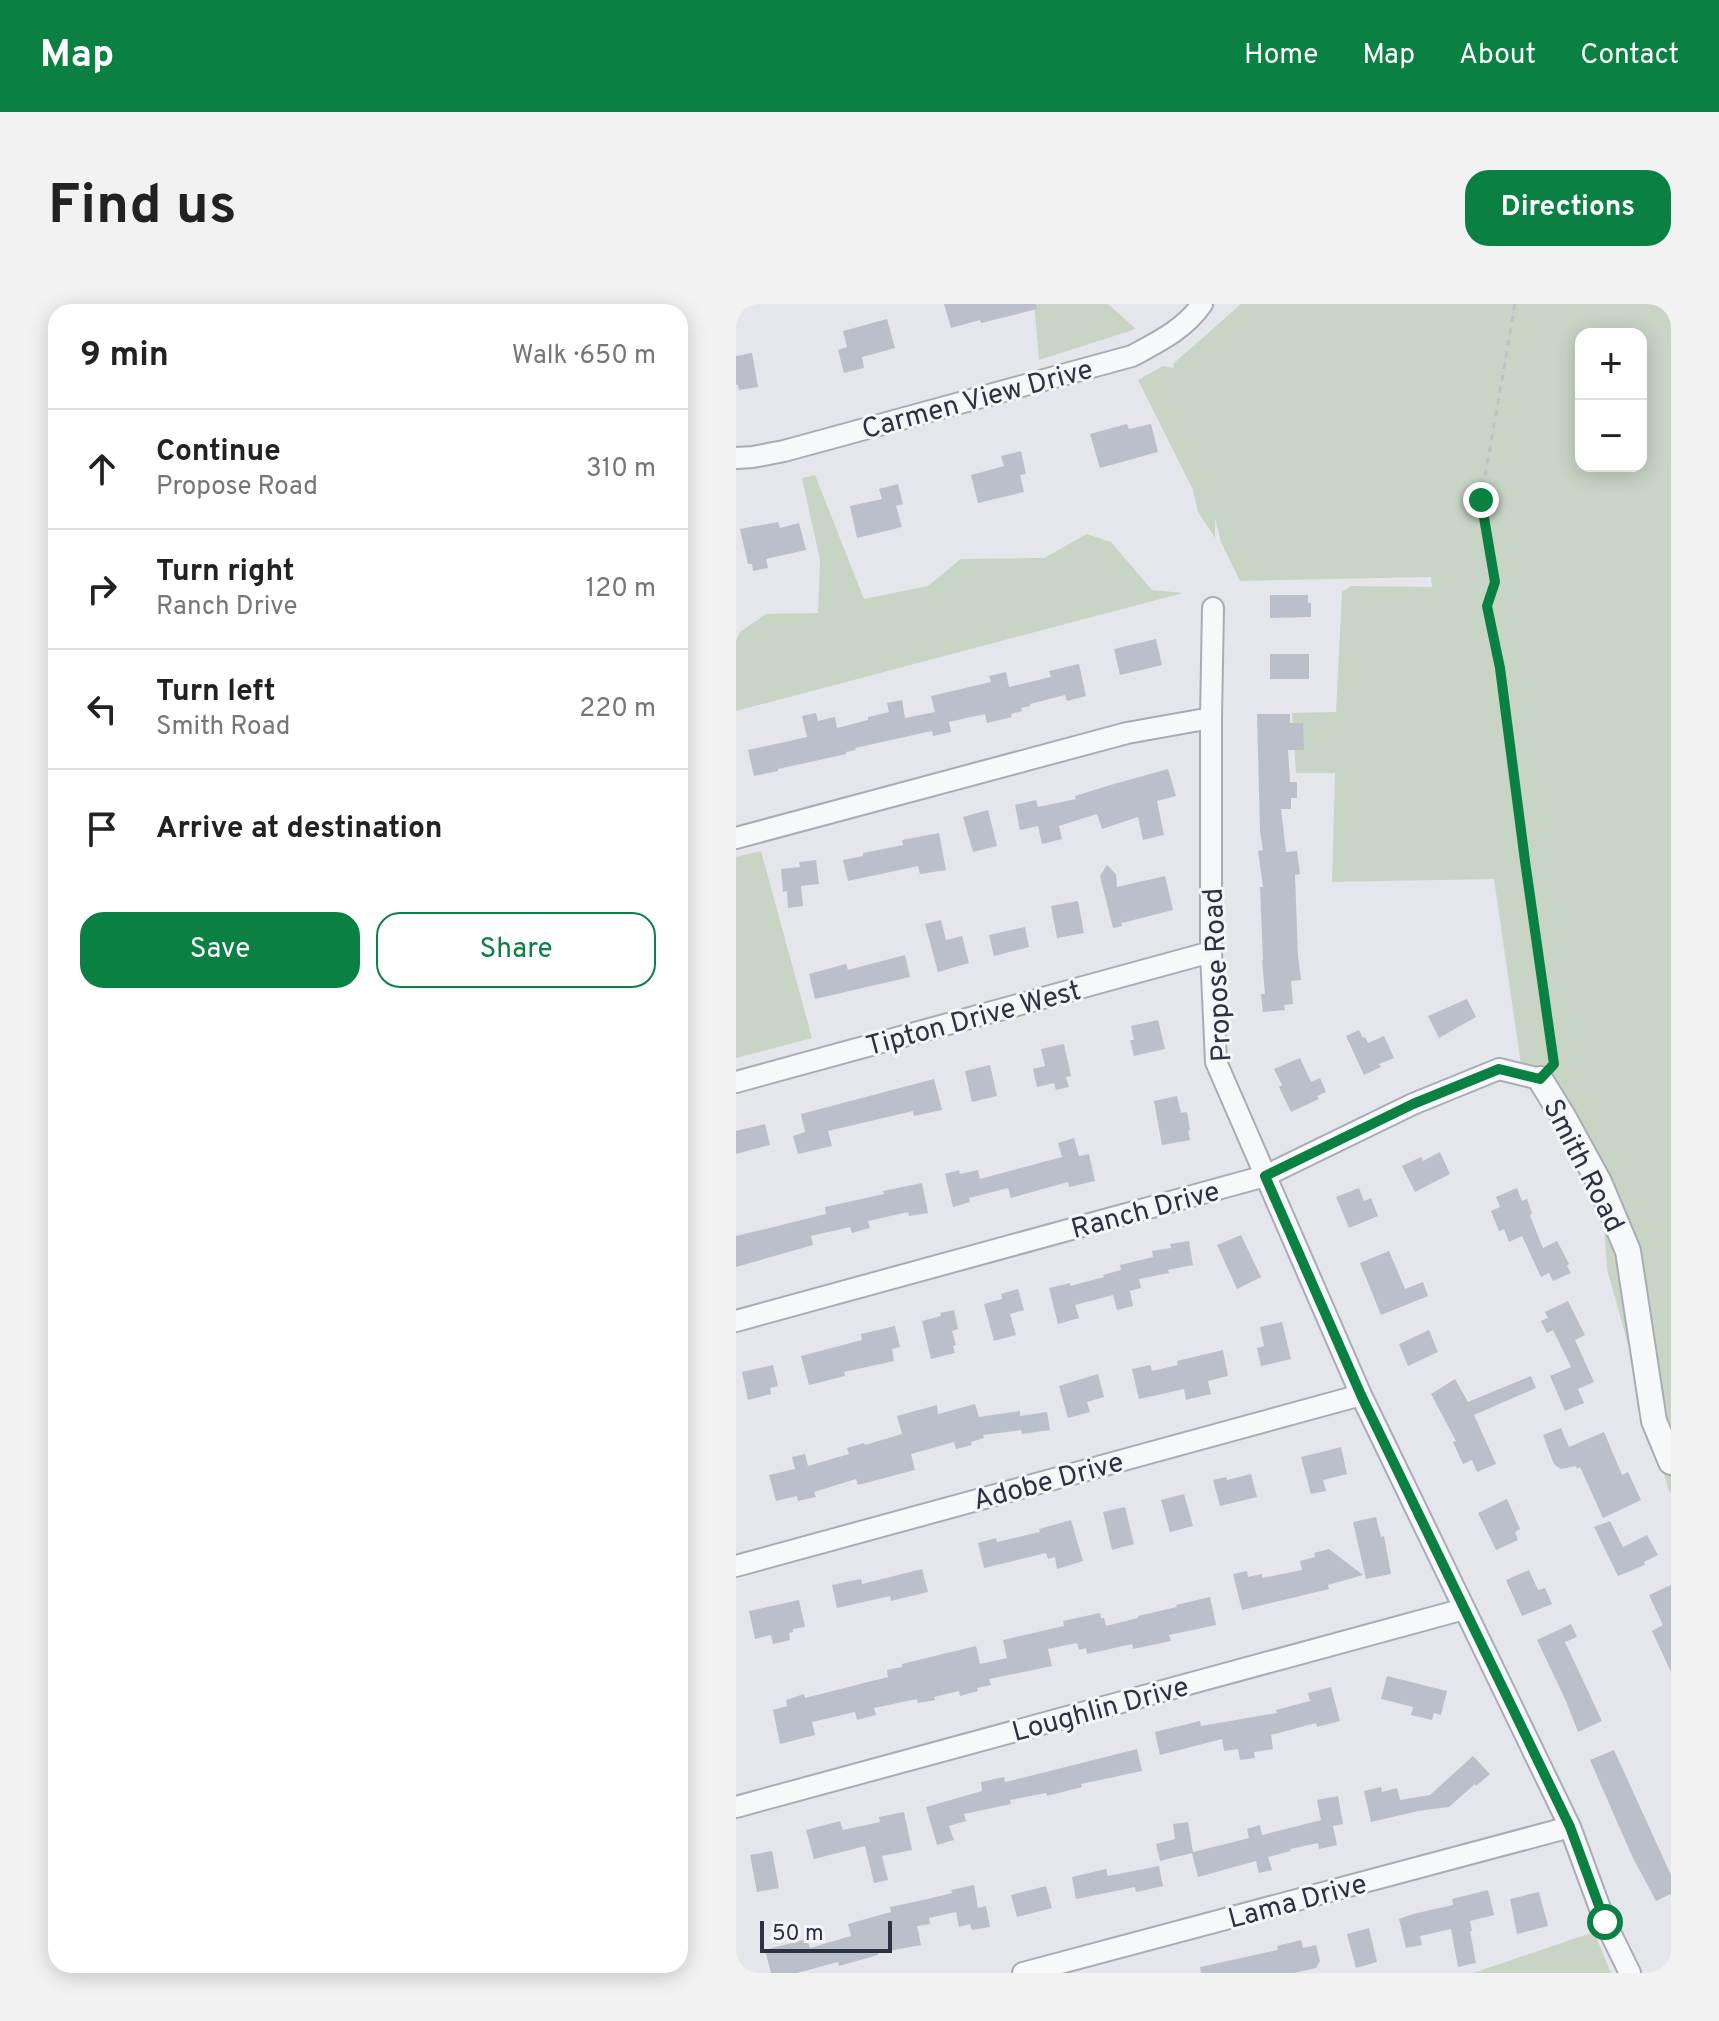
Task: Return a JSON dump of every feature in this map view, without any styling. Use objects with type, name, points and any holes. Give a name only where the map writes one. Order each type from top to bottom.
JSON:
[{"type":"street","name":"Carmen View Drive","points":[[736,458],[784,451],[1132,356],[1168,337],[1196,314],[1202,304]]},
{"type":"street","name":"Propose Road","points":[[1213,608],[1211,952],[1216,1062],[1361,1395],[1570,1827],[1605,1922],[1630,1973]]},
{"type":"street","points":[[736,838],[1127,733],[1211,718]]},
{"type":"street","name":"Tipton Drive West","points":[[736,1082],[1211,952]]},
{"type":"street","name":"Ranch Drive","points":[[736,1321],[1265,1176],[1413,1104],[1499,1069],[1540,1079]]},
{"type":"street","name":"Smith Road","points":[[1540,1079],[1599,1182],[1628,1251],[1654,1421],[1671,1462]]},
{"type":"street","name":"Adobe Drive","points":[[736,1566],[1361,1395]]},
{"type":"street","name":"Loughlin Drive","points":[[736,1807],[1464,1609]]},
{"type":"street","name":"Lama Drive","points":[[1023,1973],[1570,1827]]},
{"type":"path","name":"Smith Road","points":[[1515,304],[1481,500],[1495,582],[1487,606],[1500,668],[1554,1064],[1540,1079]]},
{"type":"green space","points":[[1034,304],[1108,304],[1136,329],[1039,360]]},
{"type":"green space","points":[[1241,304],[1671,304],[1671,1494],[1607,1269],[1601,1185],[1521,1065],[1494,879],[1332,882],[1335,773],[1296,773],[1292,713],[1336,712],[1342,592],[1351,586],[1432,587],[1431,577],[1240,581],[1221,542],[1215,518],[1215,538],[1198,512],[1193,490],[1138,380],[1163,366],[1174,368],[1173,364]]},
{"type":"green space","points":[[815,475],[864,599],[928,586],[961,559],[1044,558],[1087,534],[1111,542],[1152,590],[1183,593],[736,711],[736,641],[740,632],[766,614],[818,613],[820,560],[802,478]]},
{"type":"green space","points":[[761,851],[812,1038],[736,1058],[736,857]]},
{"type":"green space","points":[[1594,1932],[1611,1973],[1473,1973]]},
{"type":"building","points":[[944,304],[1036,304],[1037,309],[951,328]]},
{"type":"building","points":[[887,319],[895,348],[862,357],[864,368],[844,373],[838,350],[847,347],[843,331]]},
{"type":"building","points":[[752,353],[758,387],[739,390],[736,385],[736,356]]},
{"type":"building","points":[[1127,424],[1129,429],[1151,424],[1158,452],[1100,468],[1090,434]]},
{"type":"building","points":[[1021,451],[1026,474],[1020,475],[1024,492],[978,503],[971,475],[1004,466],[1001,456]]},
{"type":"building","points":[[898,484],[903,504],[896,506],[902,527],[857,538],[850,506],[882,499],[879,489]]},
{"type":"building","points":[[778,522],[780,528],[799,523],[806,550],[766,559],[768,568],[753,571],[752,564],[748,564],[740,529]]},
{"type":"building","points":[[1270,595],[1308,595],[1311,617],[1270,618]]},
{"type":"building","points":[[1156,639],[1162,665],[1120,675],[1114,649]]},
{"type":"building","points":[[1270,654],[1309,654],[1309,679],[1270,679]]},
{"type":"building","points":[[1079,664],[1086,696],[1067,701],[1065,695],[1030,704],[1021,708],[1022,711],[1011,714],[1012,717],[987,723],[985,714],[949,722],[951,732],[933,736],[932,731],[855,748],[846,754],[754,776],[748,750],[807,737],[802,716],[816,713],[818,721],[835,717],[837,728],[889,712],[887,703],[902,700],[905,718],[935,712],[931,696],[991,682],[989,676],[1006,672],[1009,687],[1051,677],[1049,671]]},
{"type":"building","points":[[1257,714],[1290,714],[1290,723],[1303,723],[1304,750],[1288,750],[1290,782],[1297,782],[1297,798],[1291,798],[1291,809],[1281,809],[1286,852],[1297,851],[1300,874],[1295,875],[1301,980],[1291,981],[1293,1004],[1284,1005],[1285,1010],[1263,1012],[1261,994],[1265,994],[1260,887],[1263,887],[1258,851],[1263,850]]},
{"type":"building","points":[[1168,769],[1176,796],[1157,801],[1164,835],[1143,840],[1138,817],[1102,829],[1097,814],[1059,826],[1062,839],[1042,844],[1038,826],[1020,830],[1015,805],[1036,800],[1038,807],[1076,799],[1075,796]]},
{"type":"building","points":[[988,810],[997,846],[973,852],[963,817]]},
{"type":"building","points":[[939,833],[946,870],[920,874],[918,866],[848,881],[843,860],[903,845],[902,840]]},
{"type":"building","points":[[816,860],[819,884],[801,886],[803,906],[788,908],[781,869],[800,867],[799,862]]},
{"type":"building","points":[[1107,865],[1116,874],[1117,887],[1165,876],[1173,910],[1122,923],[1121,918],[1122,926],[1113,928],[1100,876]]},
{"type":"building","points":[[1078,901],[1084,933],[1057,938],[1051,906]]},
{"type":"building","points":[[941,920],[946,940],[962,936],[969,963],[938,972],[925,924]]},
{"type":"building","points":[[1025,927],[1029,947],[994,956],[989,935]]},
{"type":"building","points":[[905,955],[910,977],[815,999],[809,974],[846,964],[848,970]]},
{"type":"building","points":[[1467,999],[1476,1017],[1439,1038],[1428,1016]]},
{"type":"building","points":[[1158,1020],[1165,1049],[1134,1056],[1131,1026]]},
{"type":"building","points":[[1359,1030],[1368,1043],[1384,1036],[1394,1058],[1364,1075],[1346,1036]]},
{"type":"building","points":[[1064,1044],[1071,1076],[1066,1077],[1069,1087],[1056,1090],[1054,1083],[1037,1087],[1033,1069],[1045,1066],[1041,1049]]},
{"type":"building","points":[[1300,1058],[1311,1082],[1320,1078],[1326,1092],[1317,1096],[1319,1099],[1291,1112],[1274,1069]]},
{"type":"building","points":[[990,1065],[997,1096],[972,1102],[965,1071]]},
{"type":"building","points":[[934,1079],[942,1110],[914,1116],[913,1111],[828,1131],[832,1146],[798,1154],[793,1136],[805,1132],[801,1114]]},
{"type":"building","points":[[1177,1096],[1181,1113],[1187,1112],[1190,1140],[1162,1145],[1154,1101]]},
{"type":"building","points":[[765,1124],[770,1145],[736,1154],[736,1131]]},
{"type":"building","points":[[1074,1138],[1079,1156],[1089,1154],[1095,1181],[1069,1187],[1068,1182],[1011,1198],[1008,1188],[969,1198],[970,1202],[953,1207],[945,1174],[978,1170],[980,1179],[1062,1157],[1058,1143]]},
{"type":"building","points":[[1440,1152],[1450,1174],[1415,1192],[1402,1166],[1421,1157],[1423,1161]]},
{"type":"building","points":[[922,1183],[928,1213],[909,1216],[908,1212],[868,1221],[870,1228],[852,1233],[850,1227],[811,1236],[813,1245],[736,1267],[736,1236],[826,1214],[825,1207]]},
{"type":"building","points":[[1359,1188],[1364,1201],[1371,1198],[1378,1216],[1349,1228],[1336,1197]]},
{"type":"building","points":[[1517,1188],[1522,1201],[1527,1199],[1532,1213],[1530,1216],[1543,1248],[1557,1241],[1571,1273],[1553,1281],[1549,1273],[1541,1277],[1522,1236],[1509,1242],[1504,1229],[1499,1231],[1491,1211],[1500,1207],[1496,1197]]},
{"type":"building","points":[[1241,1235],[1261,1277],[1237,1289],[1217,1245]]},
{"type":"building","points":[[1189,1241],[1193,1265],[1139,1279],[1141,1288],[1130,1291],[1133,1306],[1117,1310],[1113,1295],[1075,1305],[1079,1318],[1058,1324],[1049,1288],[1104,1277],[1121,1270],[1120,1265],[1153,1257],[1152,1251]]},
{"type":"building","points":[[1389,1251],[1405,1289],[1423,1282],[1428,1296],[1381,1315],[1360,1263]]},
{"type":"building","points":[[1018,1289],[1024,1310],[1010,1314],[1016,1335],[994,1341],[984,1304],[1002,1299],[1001,1294]]},
{"type":"building","points":[[1568,1301],[1585,1335],[1575,1340],[1594,1382],[1578,1389],[1584,1403],[1565,1411],[1550,1376],[1571,1367],[1553,1330],[1547,1333],[1541,1321],[1548,1318],[1545,1312]]},
{"type":"building","points":[[954,1310],[958,1329],[952,1331],[955,1353],[931,1359],[922,1321]]},
{"type":"building","points":[[1282,1322],[1291,1359],[1261,1366],[1257,1348],[1264,1346],[1260,1327]]},
{"type":"building","points":[[895,1326],[900,1347],[892,1349],[894,1361],[844,1372],[845,1376],[809,1385],[801,1356],[862,1340],[861,1334]]},
{"type":"building","points":[[1429,1330],[1438,1352],[1408,1366],[1399,1344]]},
{"type":"building","points":[[1223,1350],[1228,1376],[1208,1381],[1211,1394],[1186,1400],[1184,1389],[1139,1399],[1132,1369],[1150,1365],[1152,1371],[1178,1365],[1177,1361]]},
{"type":"building","points":[[773,1365],[778,1386],[770,1388],[771,1394],[748,1400],[742,1372]]},
{"type":"building","points":[[1098,1374],[1104,1397],[1087,1402],[1090,1412],[1068,1418],[1059,1386]]},
{"type":"building","points":[[1531,1376],[1536,1388],[1474,1415],[1496,1464],[1477,1472],[1472,1460],[1463,1464],[1453,1442],[1456,1441],[1431,1394],[1455,1379],[1468,1402]]},
{"type":"building","points":[[975,1404],[979,1417],[1020,1411],[1020,1416],[1047,1412],[1050,1430],[983,1435],[984,1438],[971,1442],[972,1445],[956,1449],[954,1442],[911,1454],[915,1470],[858,1485],[856,1479],[814,1492],[816,1497],[798,1501],[797,1496],[776,1501],[769,1475],[795,1469],[792,1457],[805,1454],[808,1466],[849,1454],[847,1448],[902,1434],[897,1416],[937,1405],[938,1414]]},
{"type":"building","points":[[1561,1428],[1569,1447],[1604,1432],[1622,1475],[1628,1472],[1641,1500],[1603,1518],[1580,1467],[1561,1469],[1553,1462],[1543,1435]]},
{"type":"building","points":[[1341,1447],[1347,1474],[1323,1480],[1326,1491],[1311,1494],[1301,1457]]},
{"type":"building","points":[[1251,1474],[1257,1497],[1220,1506],[1213,1480]]},
{"type":"building","points":[[1184,1494],[1193,1526],[1170,1532],[1161,1500]]},
{"type":"building","points":[[1507,1499],[1520,1529],[1515,1532],[1518,1540],[1496,1550],[1478,1513]]},
{"type":"building","points":[[1125,1507],[1134,1544],[1112,1550],[1103,1512]]},
{"type":"building","points":[[1376,1517],[1381,1537],[1384,1536],[1391,1574],[1366,1579],[1353,1522]]},
{"type":"building","points":[[1071,1520],[1083,1561],[1057,1569],[1055,1557],[1048,1559],[1046,1553],[984,1568],[978,1543],[1040,1532],[1039,1529]]},
{"type":"building","points":[[1610,1521],[1623,1547],[1647,1535],[1658,1555],[1644,1562],[1645,1565],[1618,1576],[1594,1527]]},
{"type":"building","points":[[1329,1549],[1363,1575],[1328,1585],[1329,1589],[1242,1610],[1233,1574],[1247,1571],[1248,1577],[1262,1574],[1262,1578],[1302,1570],[1300,1561]]},
{"type":"building","points":[[922,1569],[928,1592],[891,1601],[890,1596],[837,1608],[832,1585],[861,1579],[862,1584]]},
{"type":"building","points":[[1529,1570],[1538,1590],[1545,1588],[1552,1604],[1522,1616],[1506,1580]]},
{"type":"building","points":[[1671,1585],[1671,1672],[1652,1631],[1663,1625],[1649,1595]]},
{"type":"building","points":[[1210,1597],[1216,1625],[1169,1635],[1171,1641],[1133,1649],[1132,1644],[1087,1654],[1086,1648],[1079,1650],[1077,1643],[1048,1649],[1052,1666],[989,1679],[991,1685],[960,1696],[959,1691],[934,1697],[935,1700],[918,1703],[917,1699],[874,1708],[876,1715],[857,1720],[855,1712],[812,1722],[815,1735],[780,1744],[773,1710],[787,1706],[786,1700],[888,1677],[887,1670],[902,1667],[902,1664],[976,1646],[980,1664],[1007,1658],[1003,1640],[1064,1626],[1063,1621],[1100,1613],[1106,1626]]},
{"type":"building","points":[[799,1600],[805,1627],[793,1629],[789,1633],[790,1640],[773,1644],[771,1635],[755,1639],[749,1611]]},
{"type":"building","points":[[1571,1624],[1577,1637],[1565,1642],[1602,1721],[1578,1732],[1537,1640]]},
{"type":"building","points":[[1387,1676],[1447,1691],[1441,1715],[1434,1713],[1432,1720],[1411,1715],[1413,1707],[1381,1699]]},
{"type":"building","points":[[1331,1687],[1340,1721],[1317,1727],[1316,1723],[1271,1735],[1273,1749],[1254,1752],[1255,1758],[1240,1760],[1238,1749],[1224,1751],[1222,1739],[1160,1755],[1155,1732],[1200,1721],[1201,1726],[1277,1713],[1276,1710],[1310,1701],[1308,1693]]},
{"type":"building","points":[[1137,1749],[1142,1771],[1081,1784],[1082,1787],[1047,1796],[1046,1793],[1010,1800],[1011,1804],[964,1814],[966,1821],[949,1826],[954,1840],[937,1845],[926,1807],[982,1791],[981,1782],[1004,1777],[1005,1782]]},
{"type":"building","points":[[1614,1750],[1671,1875],[1671,1894],[1656,1901],[1632,1856],[1590,1760]]},
{"type":"building","points":[[1473,1756],[1490,1774],[1449,1807],[1371,1822],[1364,1791],[1381,1787],[1382,1792],[1397,1788],[1400,1800],[1430,1795]]},
{"type":"building","points":[[1338,1796],[1343,1824],[1333,1826],[1337,1845],[1319,1849],[1318,1843],[1268,1857],[1272,1870],[1259,1873],[1256,1861],[1198,1877],[1192,1853],[1160,1861],[1156,1844],[1175,1839],[1173,1824],[1188,1822],[1193,1852],[1249,1838],[1247,1829],[1260,1825],[1262,1835],[1321,1820],[1317,1800]]},
{"type":"building","points":[[904,1812],[912,1850],[882,1856],[888,1880],[874,1883],[865,1846],[814,1859],[806,1830],[840,1821],[843,1830],[880,1822],[879,1817]]},
{"type":"building","points":[[772,1851],[779,1888],[757,1892],[750,1855]]},
{"type":"building","points":[[1159,1866],[1163,1886],[1136,1892],[1135,1887],[1076,1899],[1072,1877],[1106,1869],[1108,1876]]},
{"type":"building","points":[[974,1885],[978,1908],[986,1906],[990,1927],[972,1930],[970,1924],[959,1927],[956,1912],[929,1918],[930,1924],[917,1926],[921,1945],[878,1953],[839,1966],[838,1962],[797,1973],[771,1973],[765,1950],[807,1939],[810,1948],[851,1936],[848,1924],[891,1912],[890,1907]]},
{"type":"building","points":[[1046,1886],[1052,1908],[1017,1917],[1011,1895]]},
{"type":"building","points":[[1488,1890],[1494,1915],[1470,1921],[1476,1963],[1458,1967],[1451,1929],[1420,1936],[1422,1945],[1406,1948],[1399,1919],[1453,1905],[1452,1899]]},
{"type":"building","points":[[1539,1892],[1548,1926],[1517,1934],[1510,1899]]},
{"type":"building","points":[[1369,1928],[1377,1962],[1356,1968],[1347,1934]]},
{"type":"building","points":[[1301,1940],[1303,1948],[1316,1945],[1320,1961],[1316,1968],[1294,1973],[1201,1973],[1200,1967],[1278,1950],[1277,1946]]},
{"type":"route","points":[[1481,500],[1495,582],[1487,606],[1500,668],[1554,1064],[1540,1079],[1499,1069],[1413,1104],[1265,1176],[1361,1395],[1570,1827],[1605,1922]]}]
